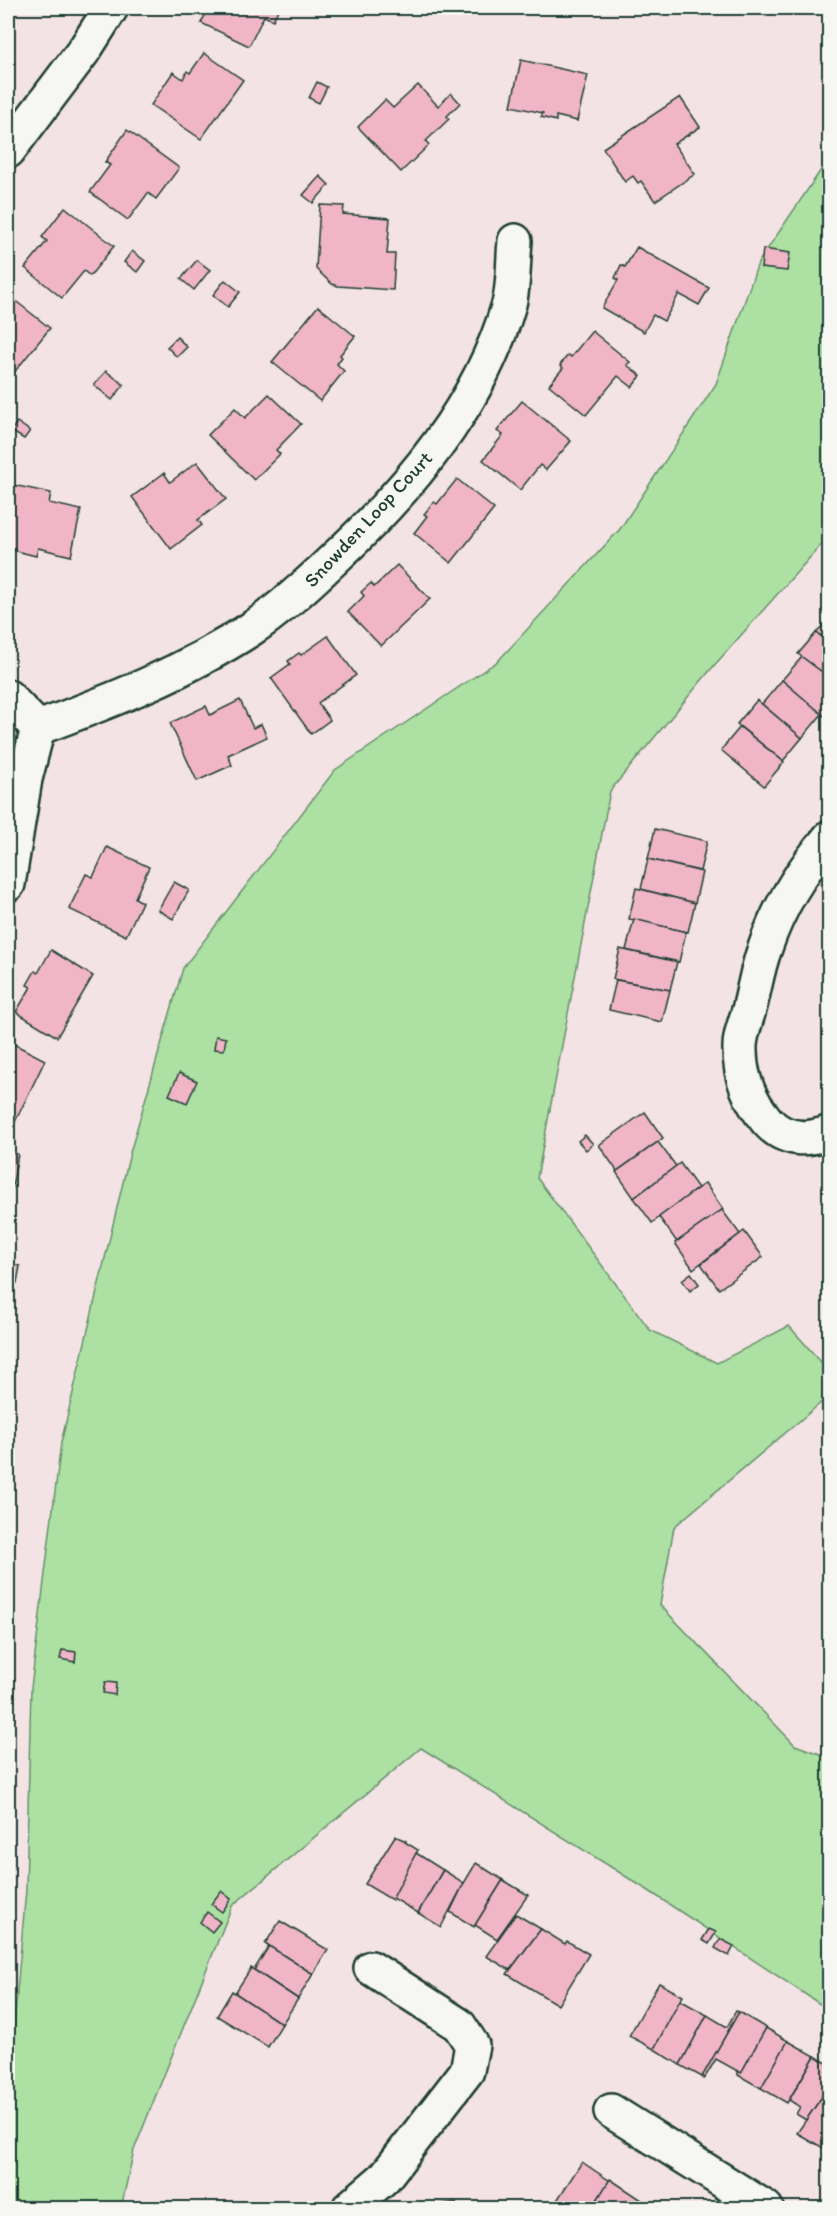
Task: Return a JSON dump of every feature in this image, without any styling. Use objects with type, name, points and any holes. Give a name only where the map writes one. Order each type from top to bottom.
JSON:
[{"type":"street","points":[[8,151],[85,49],[111,8]]},
{"type":"street","name":"Snowden Loop Court","points":[[38,728],[115,700],[184,667],[251,629],[300,591],[350,544],[424,464],[472,394],[493,348],[510,302],[515,241]]},
{"type":"street","points":[[8,697],[38,728],[25,780],[8,884]]},
{"type":"street","points":[[829,1132],[812,1139],[796,1140],[773,1127],[756,1108],[749,1093],[742,1071],[739,1048],[764,948],[784,901],[797,879],[830,837]]},
{"type":"street","points":[[349,2208],[384,2178],[467,2072],[472,2045],[459,2025],[370,1968]]},
{"type":"street","points":[[611,2111],[766,2208]]},
{"type":"green space","points":[[829,158],[829,536],[712,668],[610,791],[537,1178],[650,1330],[717,1363],[789,1326],[829,1371],[829,1396],[674,1527],[660,1605],[795,1745],[829,1757],[829,2010],[649,1891],[421,1748],[232,1906],[134,2150],[121,2208],[8,2208],[8,2073],[26,1890],[31,1688],[61,1443],[130,1153],[183,968],[335,770],[498,661],[620,529],[716,384],[758,263]]},
{"type":"building","points":[[209,8],[279,8],[273,20],[264,16],[249,46],[201,23]]},
{"type":"building","points":[[204,53],[243,80],[201,139],[151,105],[173,72],[183,79],[187,71],[190,73]]},
{"type":"building","points":[[521,60],[588,75],[577,121],[556,116],[556,121],[541,117],[543,113],[511,106]]},
{"type":"building","points":[[317,82],[327,87],[319,103],[309,98]]},
{"type":"building","points":[[418,85],[438,106],[451,93],[460,103],[447,116],[449,119],[426,141],[429,145],[401,172],[358,127],[385,100],[393,108]]},
{"type":"building","points":[[680,97],[700,127],[674,144],[695,174],[655,201],[641,181],[638,183],[633,176],[625,182],[603,148]]},
{"type":"building","points":[[127,130],[179,168],[156,199],[148,193],[128,220],[90,192],[110,165],[105,162]]},
{"type":"building","points":[[320,176],[329,185],[313,203],[303,195]]},
{"type":"building","points":[[320,205],[344,206],[343,214],[390,218],[387,254],[395,254],[393,290],[338,286],[332,284],[316,269]]},
{"type":"building","points":[[65,207],[114,246],[90,276],[84,271],[62,298],[25,268],[47,241],[42,237]]},
{"type":"building","points":[[637,247],[709,288],[699,305],[679,294],[664,321],[653,315],[644,332],[602,308],[618,280],[615,278],[621,265],[625,267]]},
{"type":"building","points":[[763,249],[790,253],[787,271],[761,268]]},
{"type":"building","points":[[132,251],[145,261],[137,272],[124,262]]},
{"type":"building","points":[[197,260],[210,270],[194,290],[181,279]]},
{"type":"building","points":[[225,280],[240,292],[228,307],[213,295]]},
{"type":"building","points":[[8,295],[50,328],[8,380]]},
{"type":"building","points":[[318,306],[355,336],[340,355],[342,357],[337,364],[344,371],[320,401],[272,362]]},
{"type":"building","points":[[592,331],[630,362],[627,365],[641,376],[632,387],[618,376],[586,415],[549,385],[563,368],[560,365],[568,355],[571,357]]},
{"type":"building","points":[[177,337],[187,347],[177,357],[167,347]]},
{"type":"building","points":[[106,371],[124,385],[112,400],[94,385]]},
{"type":"building","points":[[269,394],[301,424],[276,450],[280,454],[254,480],[208,435],[235,408],[245,418]]},
{"type":"building","points":[[522,401],[571,441],[546,470],[540,465],[520,490],[483,460],[503,435],[497,431]]},
{"type":"building","points":[[17,422],[30,431],[24,439],[11,431]]},
{"type":"building","points":[[197,462],[226,499],[198,520],[202,525],[171,549],[132,497],[164,473],[170,482]]},
{"type":"building","points":[[457,479],[494,509],[451,563],[414,533],[427,516],[424,514],[434,502],[437,504]]},
{"type":"building","points":[[13,485],[51,493],[49,503],[81,510],[71,556],[38,548],[36,556],[8,549],[8,509]]},
{"type":"building","points":[[397,565],[430,599],[381,646],[348,612],[364,596],[361,592],[371,583],[374,587]]},
{"type":"building","points":[[830,617],[830,641],[816,633]]},
{"type":"building","points":[[816,633],[830,641],[830,678],[798,654]]},
{"type":"building","points":[[328,636],[356,675],[318,703],[330,720],[311,734],[271,678],[290,664],[288,661],[299,653],[301,655]]},
{"type":"building","points":[[802,657],[830,678],[830,710],[824,716],[782,680]]},
{"type":"building","points":[[782,680],[822,714],[802,738],[762,704]]},
{"type":"building","points":[[240,700],[253,728],[261,724],[267,737],[228,755],[232,765],[197,781],[170,723],[206,706],[210,715]]},
{"type":"building","points":[[757,700],[802,738],[783,761],[737,724]]},
{"type":"building","points":[[740,727],[784,762],[764,786],[721,750]]},
{"type":"building","points":[[655,829],[707,841],[700,871],[648,859]]},
{"type":"building","points":[[107,847],[149,867],[135,898],[142,902],[126,936],[69,909],[86,874],[93,877]]},
{"type":"building","points":[[648,859],[702,872],[695,903],[641,889]]},
{"type":"building","points":[[174,882],[189,890],[173,919],[158,910]]},
{"type":"building","points":[[636,888],[695,903],[688,932],[629,919]]},
{"type":"building","points":[[634,919],[686,932],[679,962],[626,950]]},
{"type":"building","points":[[620,949],[677,962],[670,990],[613,979]]},
{"type":"building","points":[[51,950],[93,976],[57,1037],[16,1012],[31,987],[27,985],[35,971],[38,973]]},
{"type":"building","points":[[616,980],[670,990],[662,1022],[609,1010]]},
{"type":"building","points":[[216,1036],[226,1038],[224,1050],[214,1049]]},
{"type":"building","points":[[8,1041],[45,1060],[15,1122],[8,1118]]},
{"type":"building","points":[[179,1073],[197,1081],[187,1103],[169,1095]]},
{"type":"building","points":[[645,1112],[663,1138],[617,1171],[599,1145]]},
{"type":"building","points":[[585,1135],[593,1144],[586,1150],[578,1141]]},
{"type":"building","points":[[658,1142],[676,1166],[634,1198],[616,1172]]},
{"type":"building","points":[[8,1152],[18,1154],[12,1189],[8,1188]]},
{"type":"building","points":[[680,1163],[698,1188],[652,1223],[634,1198]]},
{"type":"building","points":[[705,1183],[723,1209],[677,1242],[659,1217]]},
{"type":"building","points":[[722,1210],[740,1234],[693,1269],[675,1243]]},
{"type":"building","points":[[744,1231],[763,1257],[719,1289],[701,1264]]},
{"type":"building","points":[[8,1264],[20,1266],[17,1283],[8,1282]]},
{"type":"building","points":[[691,1273],[699,1284],[690,1291],[682,1280]]},
{"type":"building","points":[[62,1650],[76,1652],[75,1662],[60,1659]]},
{"type":"building","points":[[105,1682],[116,1683],[115,1695],[103,1693]]},
{"type":"building","points":[[395,1836],[418,1850],[392,1900],[365,1884]]},
{"type":"building","points":[[416,1853],[443,1870],[418,1913],[393,1898]]},
{"type":"building","points":[[476,1863],[503,1880],[474,1927],[450,1912]]},
{"type":"building","points":[[443,1870],[464,1883],[441,1927],[418,1913]]},
{"type":"building","points":[[503,1880],[528,1895],[497,1939],[475,1925]]},
{"type":"building","points":[[221,1891],[231,1899],[222,1912],[211,1904]]},
{"type":"building","points":[[207,1912],[220,1922],[212,1932],[200,1922]]},
{"type":"building","points":[[516,1914],[541,1929],[510,1970],[486,1956]]},
{"type":"building","points":[[280,1921],[328,1950],[313,1974],[265,1944]]},
{"type":"building","points":[[541,1929],[565,1944],[567,1941],[589,1954],[558,2005],[507,1974]]},
{"type":"building","points":[[709,1929],[716,1932],[709,1944],[702,1940]]},
{"type":"building","points":[[720,1939],[734,1946],[729,1956],[715,1948]]},
{"type":"building","points":[[269,1946],[313,1974],[298,1999],[254,1970]]},
{"type":"building","points":[[251,1968],[298,1999],[282,2024],[235,1993]]},
{"type":"building","points":[[659,1983],[683,1996],[654,2049],[629,2036]]},
{"type":"building","points":[[232,1991],[282,2024],[268,2047],[217,2016]]},
{"type":"building","points":[[680,2000],[707,2015],[680,2065],[654,2049]]},
{"type":"building","points":[[736,2011],[739,2012],[702,2077],[680,2065],[707,2015],[727,2027]]},
{"type":"building","points":[[739,2012],[766,2028],[741,2073],[716,2059],[704,2079],[702,2077]]},
{"type":"building","points":[[766,2028],[788,2041],[761,2088],[738,2075],[738,2071],[741,2073]]},
{"type":"building","points":[[788,2041],[815,2056],[787,2103],[761,2088]]},
{"type":"building","points":[[815,2056],[830,2065],[830,2094],[826,2091],[806,2120],[796,2114],[800,2107],[789,2100]]},
{"type":"building","points":[[826,2091],[830,2094],[830,2141],[825,2149],[797,2133]]},
{"type":"building","points":[[582,2162],[610,2181],[592,2208],[552,2208]]},
{"type":"building","points":[[610,2179],[654,2208],[592,2208]]},
{"type":"building","points":[[456,2202],[457,2208],[413,2208]]}]
